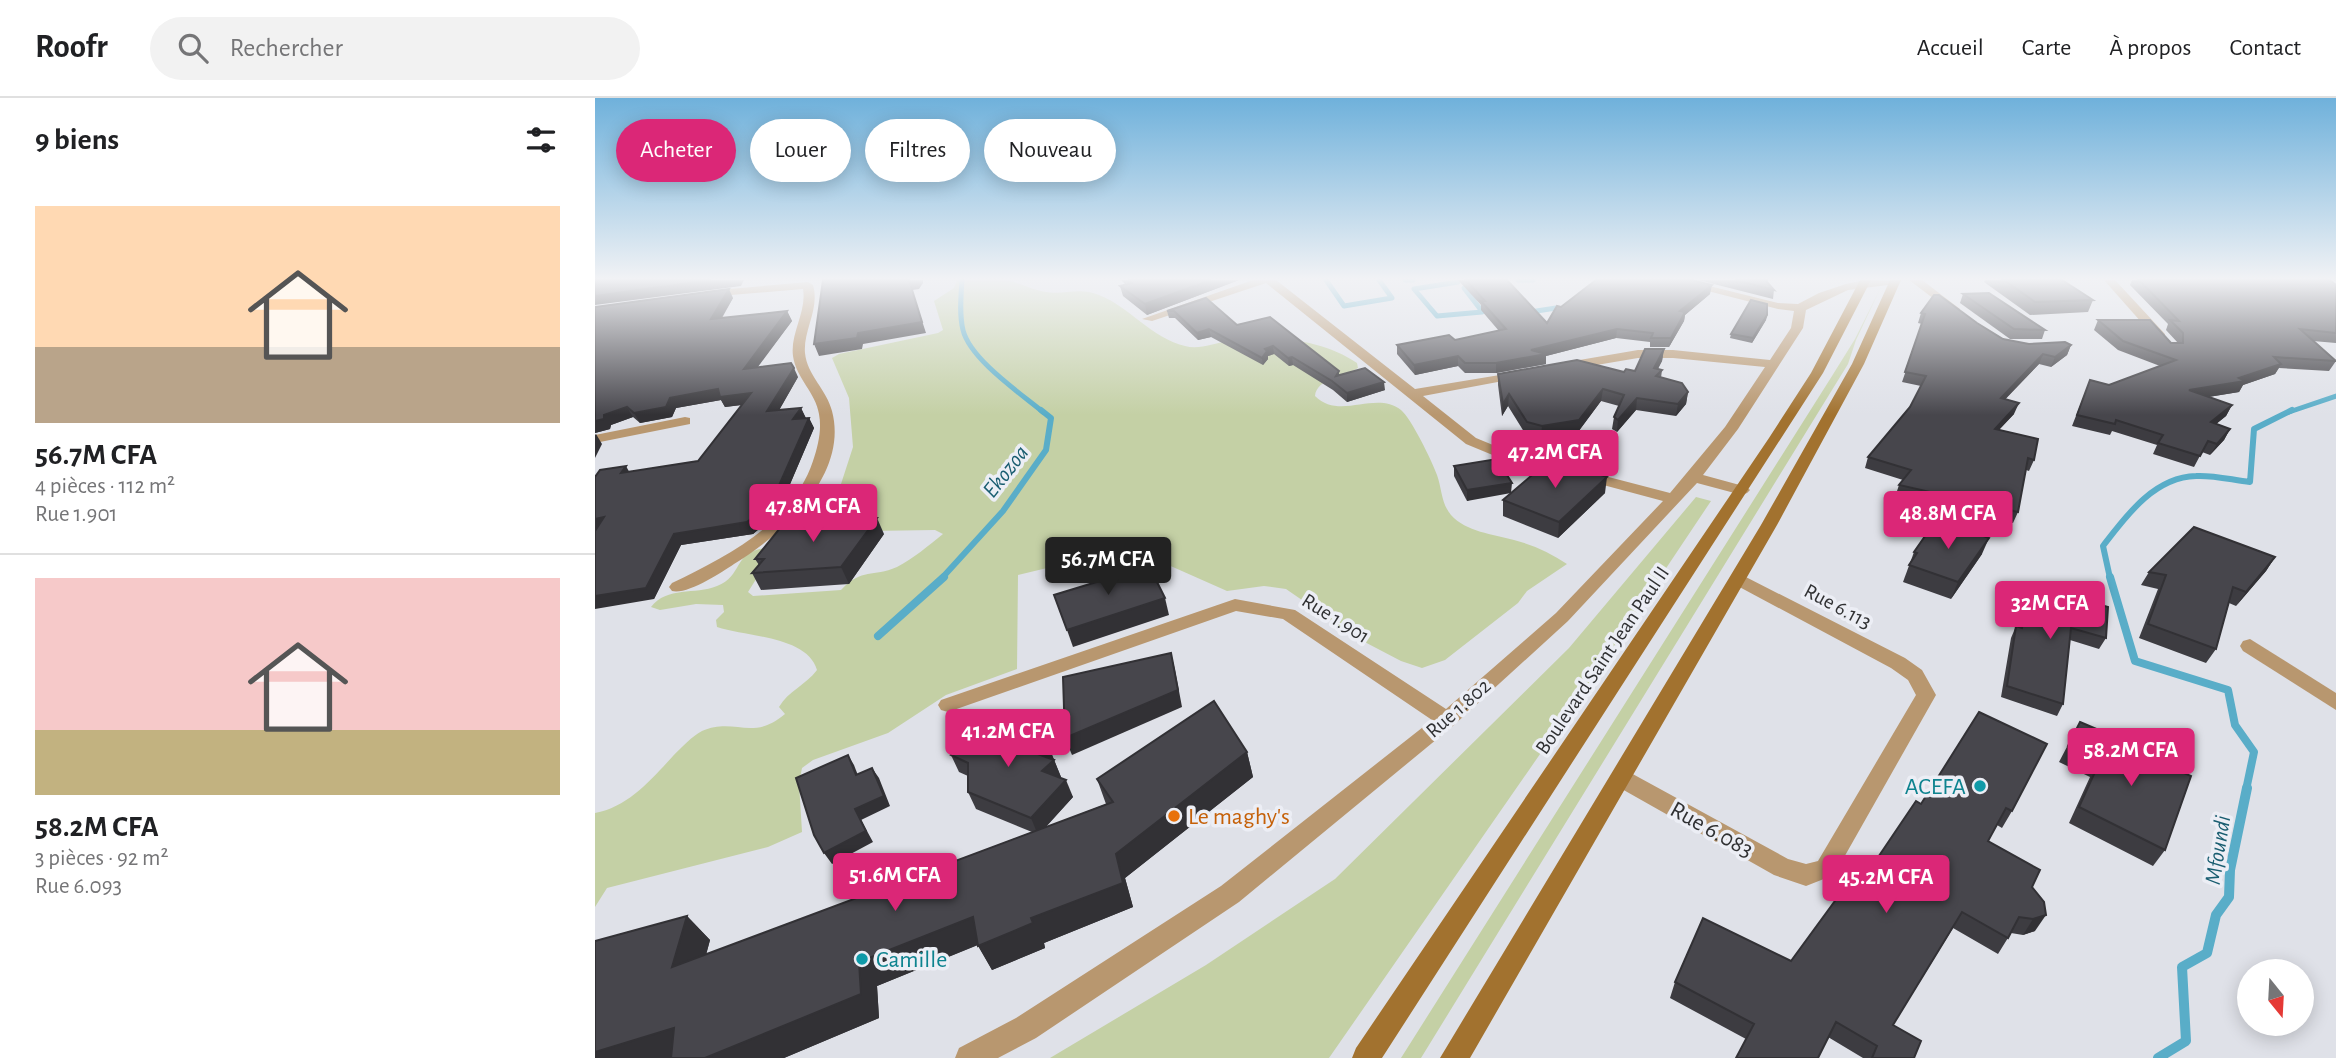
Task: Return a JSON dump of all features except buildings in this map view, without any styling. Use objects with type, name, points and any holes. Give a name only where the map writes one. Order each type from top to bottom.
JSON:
[{"type":"main road","name":"Boulevard Saint Jean Paul II","points":[[1366,1058],[1742,490],[1817,373],[1842,325]]},
{"type":"main road","points":[[1454,1058],[1738,579],[1879,325]]},
{"type":"street","points":[[678,587],[760,541],[806,497],[821,466],[827,433],[824,405],[808,382],[799,354],[802,325]]},
{"type":"street","points":[[1324,325],[1471,441],[1500,453],[1674,499]]},
{"type":"street","name":"Rue 1.802","points":[[969,1058],[1026,1027],[1230,894],[1447,720],[1562,617],[1694,477],[1731,429],[1797,325]]},
{"type":"street","points":[[2151,325],[2172,348]]},
{"type":"street","points":[[1412,394],[1639,354],[1673,354],[1774,364]]},
{"type":"street","points":[[595,439],[685,421]]},
{"type":"street","points":[[1694,477],[1742,490]]},
{"type":"street","name":"Rue 6.113","points":[[1738,579],[1898,663],[1915,675],[1926,695],[1826,868],[1806,874]]},
{"type":"street","name":"Rue 1.901","points":[[948,705],[1235,605],[1289,614],[1447,720]]},
{"type":"street","points":[[2250,646],[2336,703]]},
{"type":"street","name":"Rue 6.083","points":[[1621,778],[1782,868],[1806,874]]},
{"type":"green space","points":[[941,325],[1144,325],[1173,342],[1190,347],[1261,338],[1295,340],[1328,348],[1357,363],[1358,368],[1321,385],[1315,396],[1335,406],[1380,403],[1401,410],[1426,450],[1437,475],[1445,506],[1457,521],[1480,532],[1535,547],[1567,564],[1527,591],[1518,603],[1445,660],[1422,668],[1401,661],[1357,638],[1286,589],[1264,586],[1227,591],[1130,548],[1018,575],[1017,669],[946,695],[888,733],[813,760],[802,768],[799,783],[802,832],[768,847],[607,888],[595,907],[595,813],[628,799],[702,731],[724,726],[753,728],[773,722],[785,714],[779,707],[783,701],[817,670],[811,659],[789,644],[717,627],[716,620],[724,612],[723,605],[696,604],[660,610],[651,607],[665,596],[709,589],[725,582],[743,559],[756,550],[767,548],[770,557],[748,592],[753,596],[841,590],[856,578],[897,567],[943,534],[935,530],[803,532],[841,484],[853,447],[849,398],[832,358],[839,354],[943,330]]},
{"type":"green space","points":[[1863,325],[1848,364],[1421,1058],[1401,1058],[1832,376]]},
{"type":"green space","points":[[1696,497],[1711,501],[1588,685],[1329,1058],[1050,1058],[1206,965],[1335,879],[1569,648]]},
{"type":"waterway","name":"Ekozoa","points":[[962,325],[968,341],[985,364],[1043,412]]},
{"type":"waterway","name":"Mfoundi","points":[[2289,412],[2336,396]]},
{"type":"waterway","name":"Ekozoa","points":[[942,578],[1003,511],[1046,450],[1051,418],[1041,410]]},
{"type":"waterway","name":"Mfoundi","points":[[2110,578],[2103,546],[2142,500],[2167,483],[2181,478],[2209,476],[2250,482],[2254,429],[2292,410]]},
{"type":"waterway","name":"Ekozoa","points":[[878,636],[944,577]]},
{"type":"waterway","name":"Mfoundi","points":[[2110,577],[2135,661],[2228,690],[2235,725],[2254,752],[2246,790]]},
{"type":"waterway","name":"Mfoundi","points":[[2158,1058],[2186,1041],[2182,967],[2207,953],[2216,915],[2229,897],[2230,870],[2247,788]]},
{"type":"place","name":"ACEFA","points":[[1980,786]]},
{"type":"place","name":"Le maghy's","points":[[1174,816]]},
{"type":"place","name":"Camille","points":[[862,959]]}]
